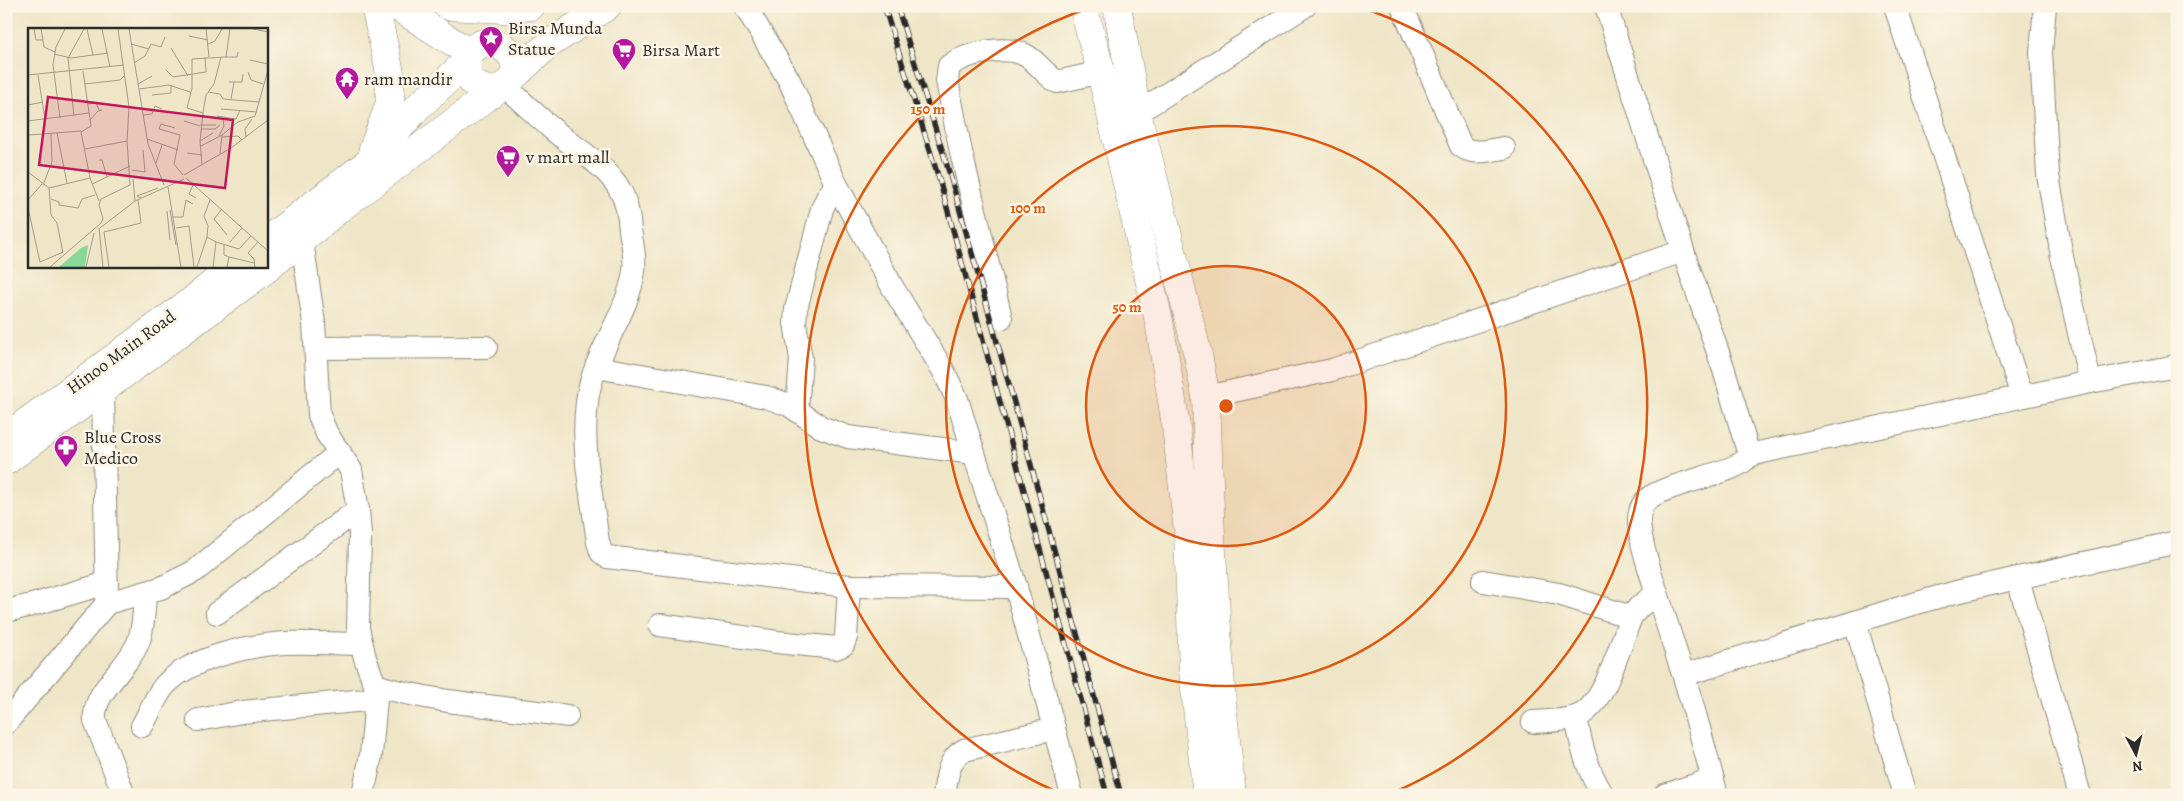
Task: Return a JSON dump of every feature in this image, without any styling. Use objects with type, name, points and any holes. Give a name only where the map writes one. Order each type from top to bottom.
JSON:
[{"type":"main road","points":[[369,162],[390,103],[390,72],[375,6]]},
{"type":"main road","points":[[396,6],[476,52],[503,46],[512,54],[515,65],[504,84],[483,90],[471,84],[467,73],[476,52]]},
{"type":"main road","points":[[448,6],[505,9],[531,6]]},
{"type":"main road","points":[[268,239],[369,162],[417,108],[476,52],[538,6]]},
{"type":"main road","points":[[268,267],[340,208],[504,84],[549,44],[607,6]]},
{"type":"main road","points":[[1083,6],[1101,72],[1159,321],[1176,426],[1188,532],[1193,672],[1207,795]]},
{"type":"main road","points":[[1117,6],[1136,113],[1198,355],[1206,397],[1211,538],[1222,704],[1232,795]]},
{"type":"main road","name":"Hinoo Main Road","points":[[6,436],[193,300],[232,268]]},
{"type":"main road","points":[[6,461],[267,268]]},
{"type":"street","points":[[746,6],[789,80],[836,184],[893,288],[943,370],[957,399],[1016,587],[1072,795]]},
{"type":"street","points":[[1136,113],[1304,6]]},
{"type":"street","points":[[1402,6],[1461,146],[1473,152],[1504,148]]},
{"type":"street","points":[[1606,6],[1683,251],[1724,370],[1749,455]]},
{"type":"street","points":[[1895,6],[2022,396]]},
{"type":"street","points":[[2045,6],[2041,52],[2048,175],[2062,257],[2090,382]]},
{"type":"street","points":[[1001,318],[961,152],[948,81],[948,66],[966,56],[990,51],[1025,55],[1057,82],[1101,72]]},
{"type":"street","points":[[504,84],[550,127],[613,178],[621,191],[627,207],[634,252],[631,286],[596,367],[587,400],[584,438],[601,552],[607,557],[849,586],[1016,587]]},
{"type":"street","points":[[797,410],[801,359],[795,323],[796,309],[822,209],[836,184]]},
{"type":"street","points":[[302,241],[311,295],[319,415],[327,434],[351,470],[358,510],[360,534],[358,628],[376,692],[371,755],[363,795]]},
{"type":"street","points":[[1206,397],[1332,370],[1683,251]]},
{"type":"street","points":[[316,348],[486,347]]},
{"type":"street","points":[[1666,795],[1715,787],[1642,538],[1639,521],[1643,505],[1649,498],[1666,490],[1736,467],[1745,461],[1749,455],[2022,396],[2177,366]]},
{"type":"street","points":[[596,367],[766,397],[797,410],[821,427],[848,437],[974,453]]},
{"type":"street","points":[[6,723],[107,593],[102,390]]},
{"type":"street","points":[[6,611],[107,593],[145,594],[161,588],[195,571],[340,452]]},
{"type":"street","points":[[217,613],[358,510]]},
{"type":"street","points":[[1684,676],[1956,592],[2177,542]]},
{"type":"street","points":[[2018,579],[2080,795]]},
{"type":"street","points":[[1484,581],[1559,594],[1632,617]]},
{"type":"street","points":[[660,625],[776,642],[836,648],[843,645],[846,637],[849,586]]},
{"type":"street","points":[[1533,722],[1576,717],[1586,712],[1597,700],[1632,617],[1639,607],[1657,593]]},
{"type":"street","points":[[124,795],[95,720],[94,711],[100,697],[131,658],[139,641],[145,594]]},
{"type":"street","points":[[1855,622],[1905,795]]},
{"type":"street","points":[[142,726],[162,690],[170,681],[203,662],[236,651],[284,643],[361,644]]},
{"type":"street","points":[[198,720],[376,692],[567,716]]},
{"type":"street","points":[[1576,717],[1584,759],[1603,795]]},
{"type":"street","points":[[944,795],[951,762],[956,754],[964,750],[1054,729]]},
{"type":"railway","points":[[884,6],[940,182],[1107,795]]},
{"type":"railway","points":[[897,6],[950,175],[1121,795]]},
{"type":"place","name":"Birsa Munda Statue","points":[[491,59]]},
{"type":"place","name":"Birsa Mart","points":[[624,71]]},
{"type":"place","name":"ram mandir","points":[[347,100]]},
{"type":"place","name":"v mart mall","points":[[508,178]]},
{"type":"place","name":"Blue Cross Medico","points":[[66,468]]}]
